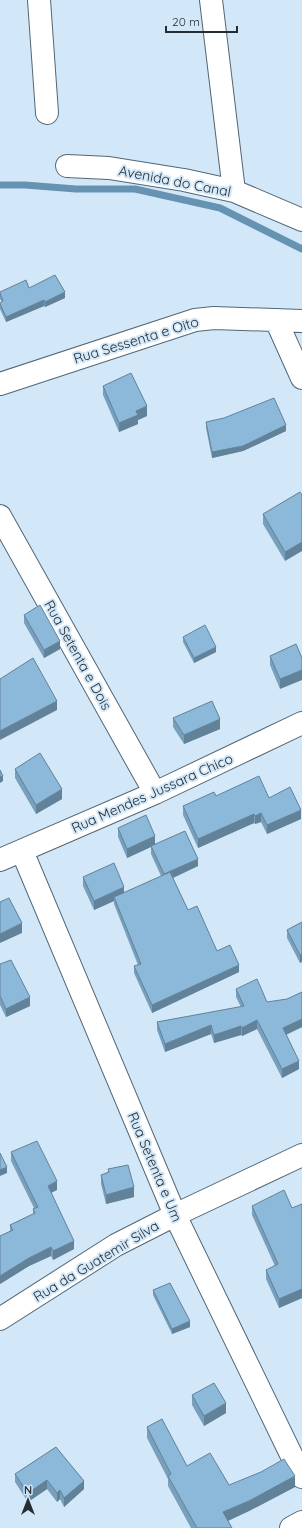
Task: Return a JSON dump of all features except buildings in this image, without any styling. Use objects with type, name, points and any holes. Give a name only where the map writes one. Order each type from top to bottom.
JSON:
[{"type":"street","points":[[38,0],[47,113]]},
{"type":"street","points":[[211,0],[234,192]]},
{"type":"street","name":"Avenida do Canal","points":[[67,166],[109,168],[184,180],[234,192],[302,220]]},
{"type":"street","name":"Rua Sessenta e Oito","points":[[0,384],[195,320],[214,318],[302,321]]},
{"type":"street","points":[[276,320],[302,378]]},
{"type":"street","name":"Rua Setenta e Dois","points":[[0,516],[155,793]]},
{"type":"street","name":"Rua Mendes Jussara Chico","points":[[0,860],[155,793],[302,723]]},
{"type":"street","name":"Rua Setenta e Um","points":[[22,851],[175,1215],[302,1477]]},
{"type":"street","name":"Rua da Guatemir Silva","points":[[0,1319],[116,1245],[175,1215],[302,1155]]},
{"type":"street","points":[[291,1528],[302,1522]]},
{"type":"waterway","points":[[0,185],[25,185],[76,189],[135,189],[220,208],[302,249]]}]
